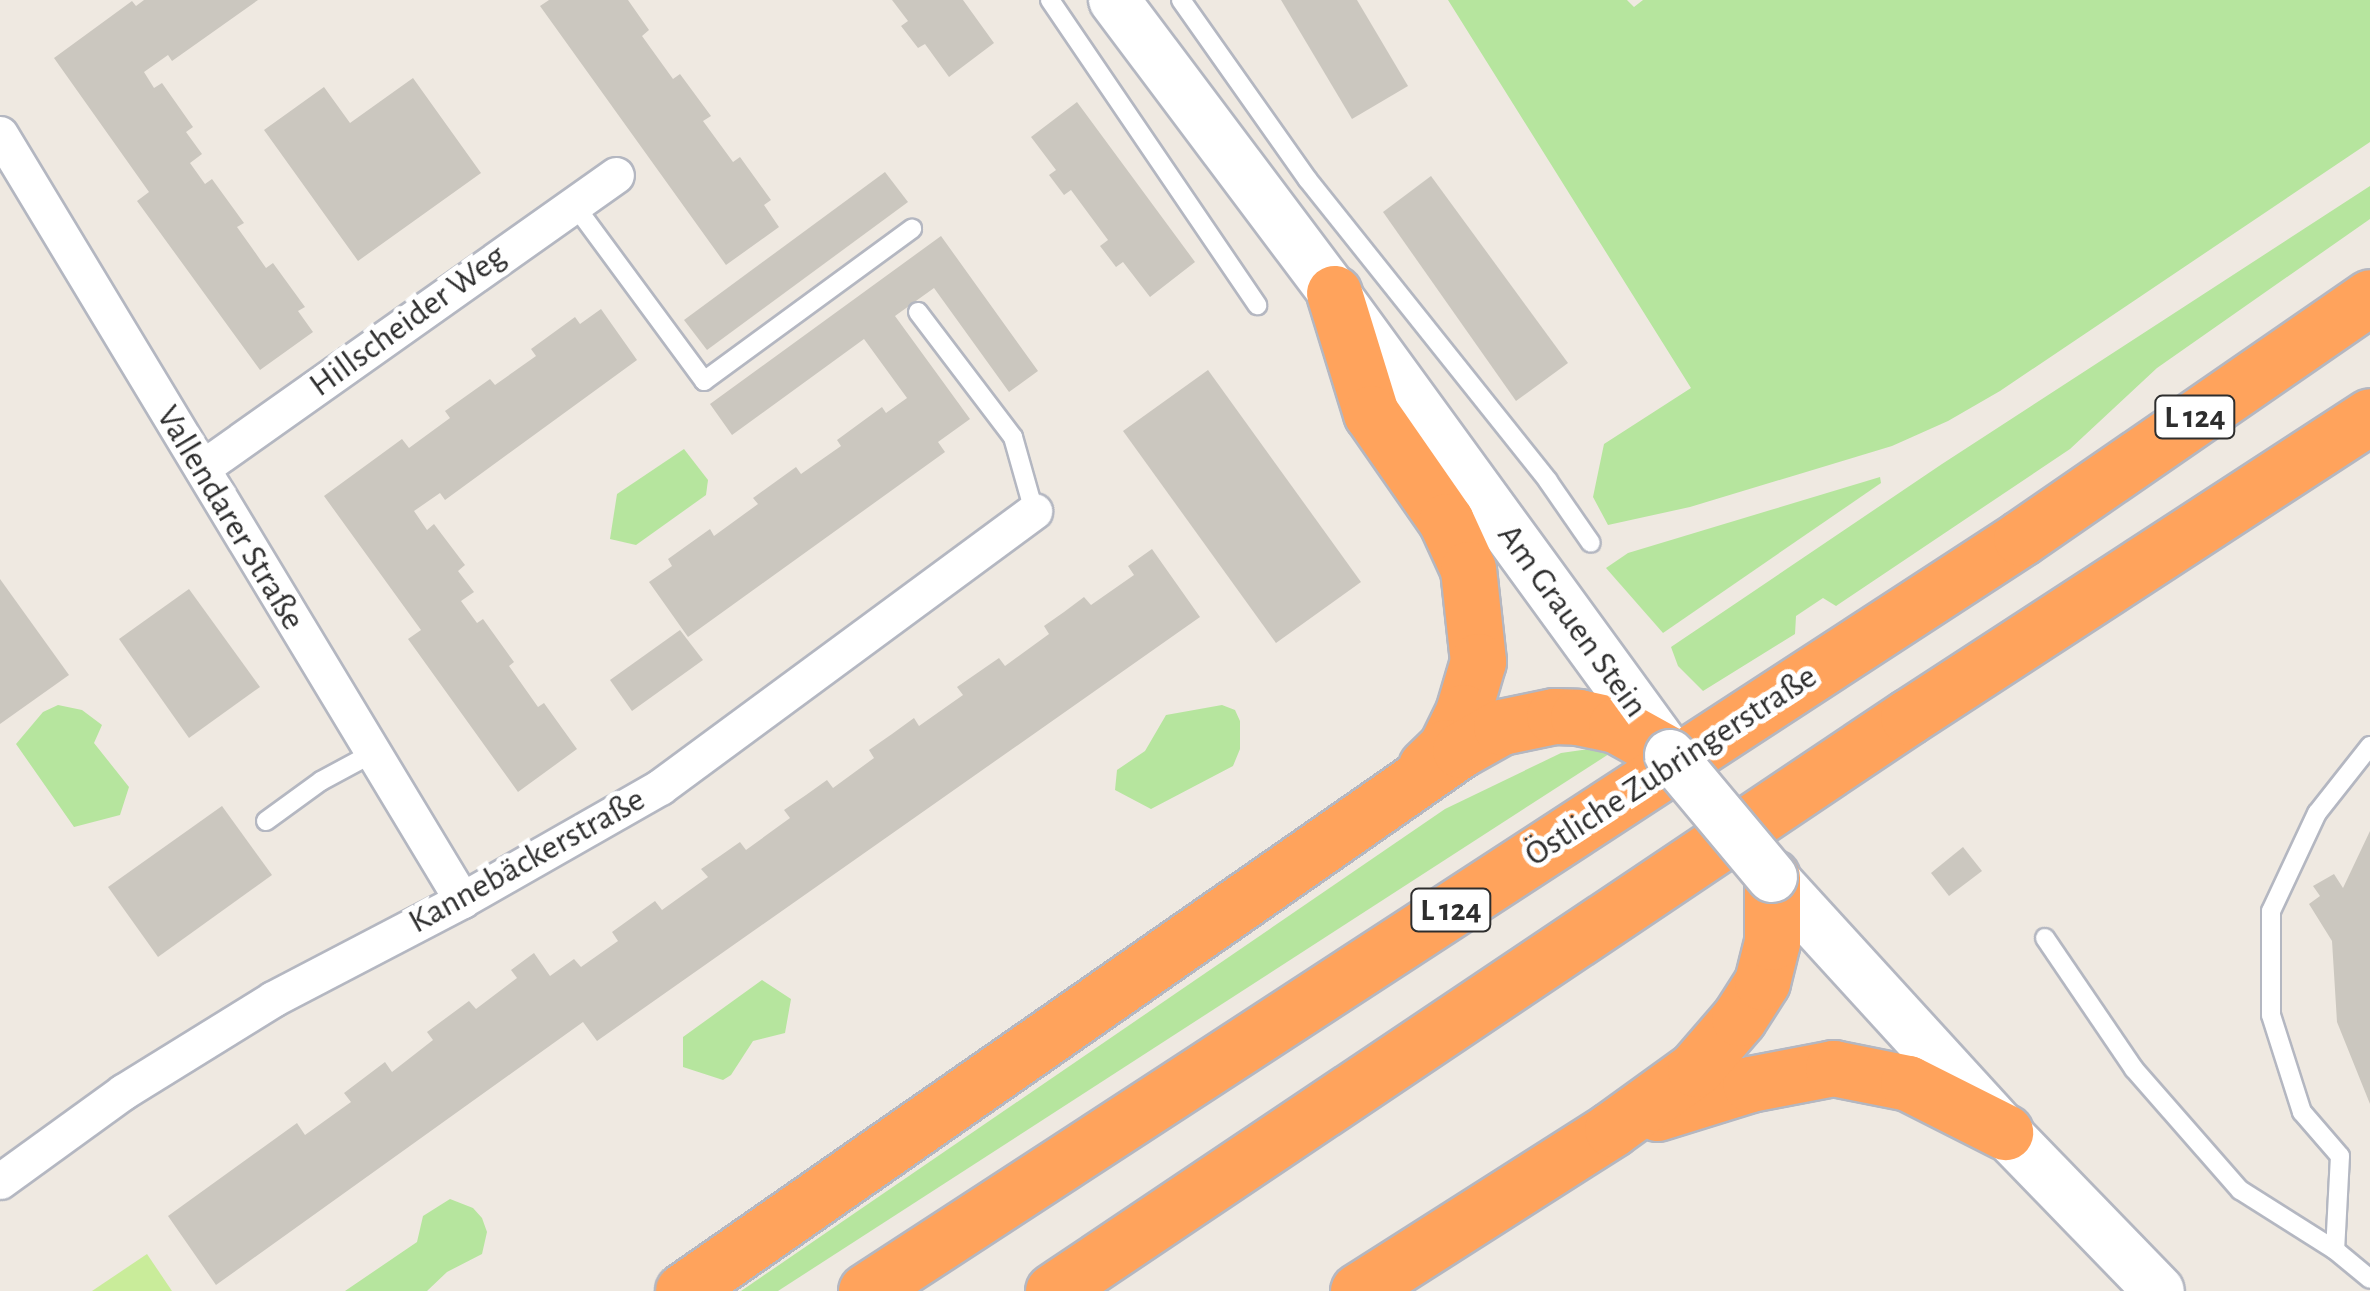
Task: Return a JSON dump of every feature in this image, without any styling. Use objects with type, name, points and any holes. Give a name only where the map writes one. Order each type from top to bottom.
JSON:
[{"type":"highway","points":[[1334,293],[1372,413],[1446,521],[1468,569],[1478,662],[1463,712],[1446,747],[1388,801]]},
{"type":"highway","name":"Östliche Zubringerstraße","points":[[869,1288],[2021,538],[2370,296]]},
{"type":"highway","name":"L 124","points":[[1053,1291],[1908,717],[2370,416]]},
{"type":"highway","points":[[683,1291],[1388,801],[1501,727],[1554,716],[1616,725],[1670,754]]},
{"type":"highway","points":[[1358,1291],[1612,1129],[1696,1070],[1739,1018],[1762,982],[1772,942],[1772,877]]},
{"type":"highway","points":[[1612,1129],[1750,1084],[1833,1068],[1908,1083],[2006,1132]]},
{"type":"highway","points":[[1074,1291],[1151,1225]]},
{"type":"street","name":"Am Grauen Stein","points":[[1114,0],[1334,293],[1670,754],[1772,877],[2006,1132],[2159,1291]]},
{"type":"street","name":"Vallendarer Straße","points":[[0,134],[462,900]]},
{"type":"street","name":"Hillscheider Weg","points":[[202,468],[616,175]]},
{"type":"street","name":"Kannebäckerstraße","points":[[0,1181],[123,1092],[273,999],[462,900],[660,787],[1034,511]]},
{"type":"lane","points":[[1050,0],[1257,305]]},
{"type":"lane","name":"Am Grauen Stein","points":[[1181,0],[1308,180],[1548,482],[1590,544]]},
{"type":"lane","points":[[573,204],[704,381],[912,229]]},
{"type":"lane","points":[[918,312],[1013,437],[1034,511]]},
{"type":"lane","points":[[2335,1250],[2340,1156],[2302,1112],[2271,1015],[2271,911],[2317,813],[2370,746]]},
{"type":"lane","points":[[266,821],[321,781],[373,753]]},
{"type":"lane","points":[[2045,938],[2134,1069],[2240,1190],[2335,1250],[2370,1279]]},
{"type":"green space","points":[[1448,0],[1627,0],[1634,7],[1643,0],[2370,0],[2370,142],[2000,391],[1948,421],[1892,446],[1690,507],[1608,525],[1593,497],[1604,444],[1691,388]]},
{"type":"green space","points":[[2370,186],[2370,219],[2157,368],[2070,449],[1836,606],[1823,598],[1796,616],[1795,634],[1703,691],[1678,666],[1671,647],[1942,464]]},
{"type":"green space","points":[[684,449],[708,480],[706,495],[636,545],[610,539],[617,494]]},
{"type":"green space","points":[[1880,477],[1881,483],[1663,633],[1606,568],[1628,553]]},
{"type":"green space","points":[[58,705],[82,710],[102,725],[94,743],[129,787],[120,815],[74,827],[16,744],[43,712]]},
{"type":"green space","points":[[1222,705],[1235,710],[1240,721],[1240,749],[1233,766],[1151,809],[1115,790],[1117,770],[1145,751],[1166,715]]},
{"type":"green space","points":[[1603,747],[1612,752],[778,1291],[741,1291],[1445,809],[1561,753]]},
{"type":"green space","points":[[762,980],[791,999],[785,1033],[753,1041],[731,1075],[723,1080],[683,1067],[683,1037]]},
{"type":"green space","points":[[450,1199],[473,1208],[482,1218],[487,1232],[482,1254],[447,1272],[427,1291],[345,1291],[417,1242],[423,1216]]},
{"type":"green space","points":[[147,1254],[172,1291],[92,1291]]},
{"type":"building","points":[[144,0],[258,0],[172,61],[168,55],[144,72],[154,88],[162,83],[193,127],[186,132],[202,154],[190,163],[205,184],[212,179],[244,223],[237,227],[266,268],[273,263],[305,307],[298,311],[313,332],[260,370],[137,201],[149,192],[54,58],[132,1],[136,6]]},
{"type":"building","points":[[549,0],[628,0],[649,30],[642,36],[673,79],[680,74],[711,116],[703,121],[733,162],[740,157],[771,200],[764,205],[779,227],[726,265],[540,6]]},
{"type":"building","points":[[892,0],[963,0],[994,43],[949,77],[925,44],[918,48],[901,26],[908,21]]},
{"type":"building","points":[[1281,0],[1357,0],[1408,86],[1352,119]]},
{"type":"building","points":[[413,78],[481,173],[358,261],[264,130],[324,87],[350,123]]},
{"type":"building","points":[[1077,102],[1195,262],[1150,297],[1123,262],[1116,267],[1100,246],[1108,240],[1071,190],[1064,195],[1049,175],[1056,170],[1031,137]]},
{"type":"building","points":[[885,172],[908,202],[707,350],[684,320]]},
{"type":"building","points":[[1431,176],[1568,363],[1516,401],[1383,212]]},
{"type":"building","points":[[941,236],[1038,371],[1009,392],[934,288],[895,316],[970,419],[938,442],[945,452],[688,637],[649,582],[672,566],[668,559],[710,529],[714,536],[758,504],[753,498],[796,467],[801,474],[841,446],[837,440],[882,407],[886,413],[907,398],[864,339],[732,435],[710,404]]},
{"type":"building","points":[[601,309],[637,360],[445,500],[440,493],[414,511],[427,530],[434,524],[465,565],[458,571],[474,592],[461,601],[477,623],[483,619],[514,662],[509,666],[538,707],[544,703],[577,749],[518,792],[408,639],[421,630],[324,496],[402,439],[409,448],[450,418],[445,411],[490,379],[495,385],[536,356],[531,349],[575,317],[580,324]]},
{"type":"building","points":[[1208,370],[1361,582],[1276,643],[1123,431]]},
{"type":"building","points":[[1152,549],[1200,617],[597,1041],[583,1022],[216,1285],[168,1216],[297,1123],[305,1135],[351,1102],[344,1093],[385,1062],[392,1072],[433,1040],[427,1032],[469,1001],[476,1009],[517,978],[511,970],[534,953],[550,976],[574,959],[581,967],[618,941],[612,932],[655,901],[662,910],[708,877],[701,869],[740,842],[746,850],[790,818],[784,810],[827,780],[833,788],[874,758],[869,750],[914,718],[919,726],[963,695],[957,687],[999,658],[1005,666],[1049,634],[1044,626],[1084,597],[1091,605],[1134,575],[1128,566]]},
{"type":"building","points":[[0,579],[69,675],[0,724]]},
{"type":"building","points":[[189,589],[260,687],[189,738],[119,639]]},
{"type":"building","points":[[680,630],[703,660],[632,711],[610,680]]},
{"type":"building","points":[[222,806],[272,875],[158,957],[108,887]]},
{"type":"building","points":[[2370,831],[2370,1104],[2337,1022],[2332,941],[2309,904],[2320,896],[2313,886],[2334,874],[2343,888]]},
{"type":"building","points":[[1963,847],[1982,871],[1949,896],[1931,873]]}]
